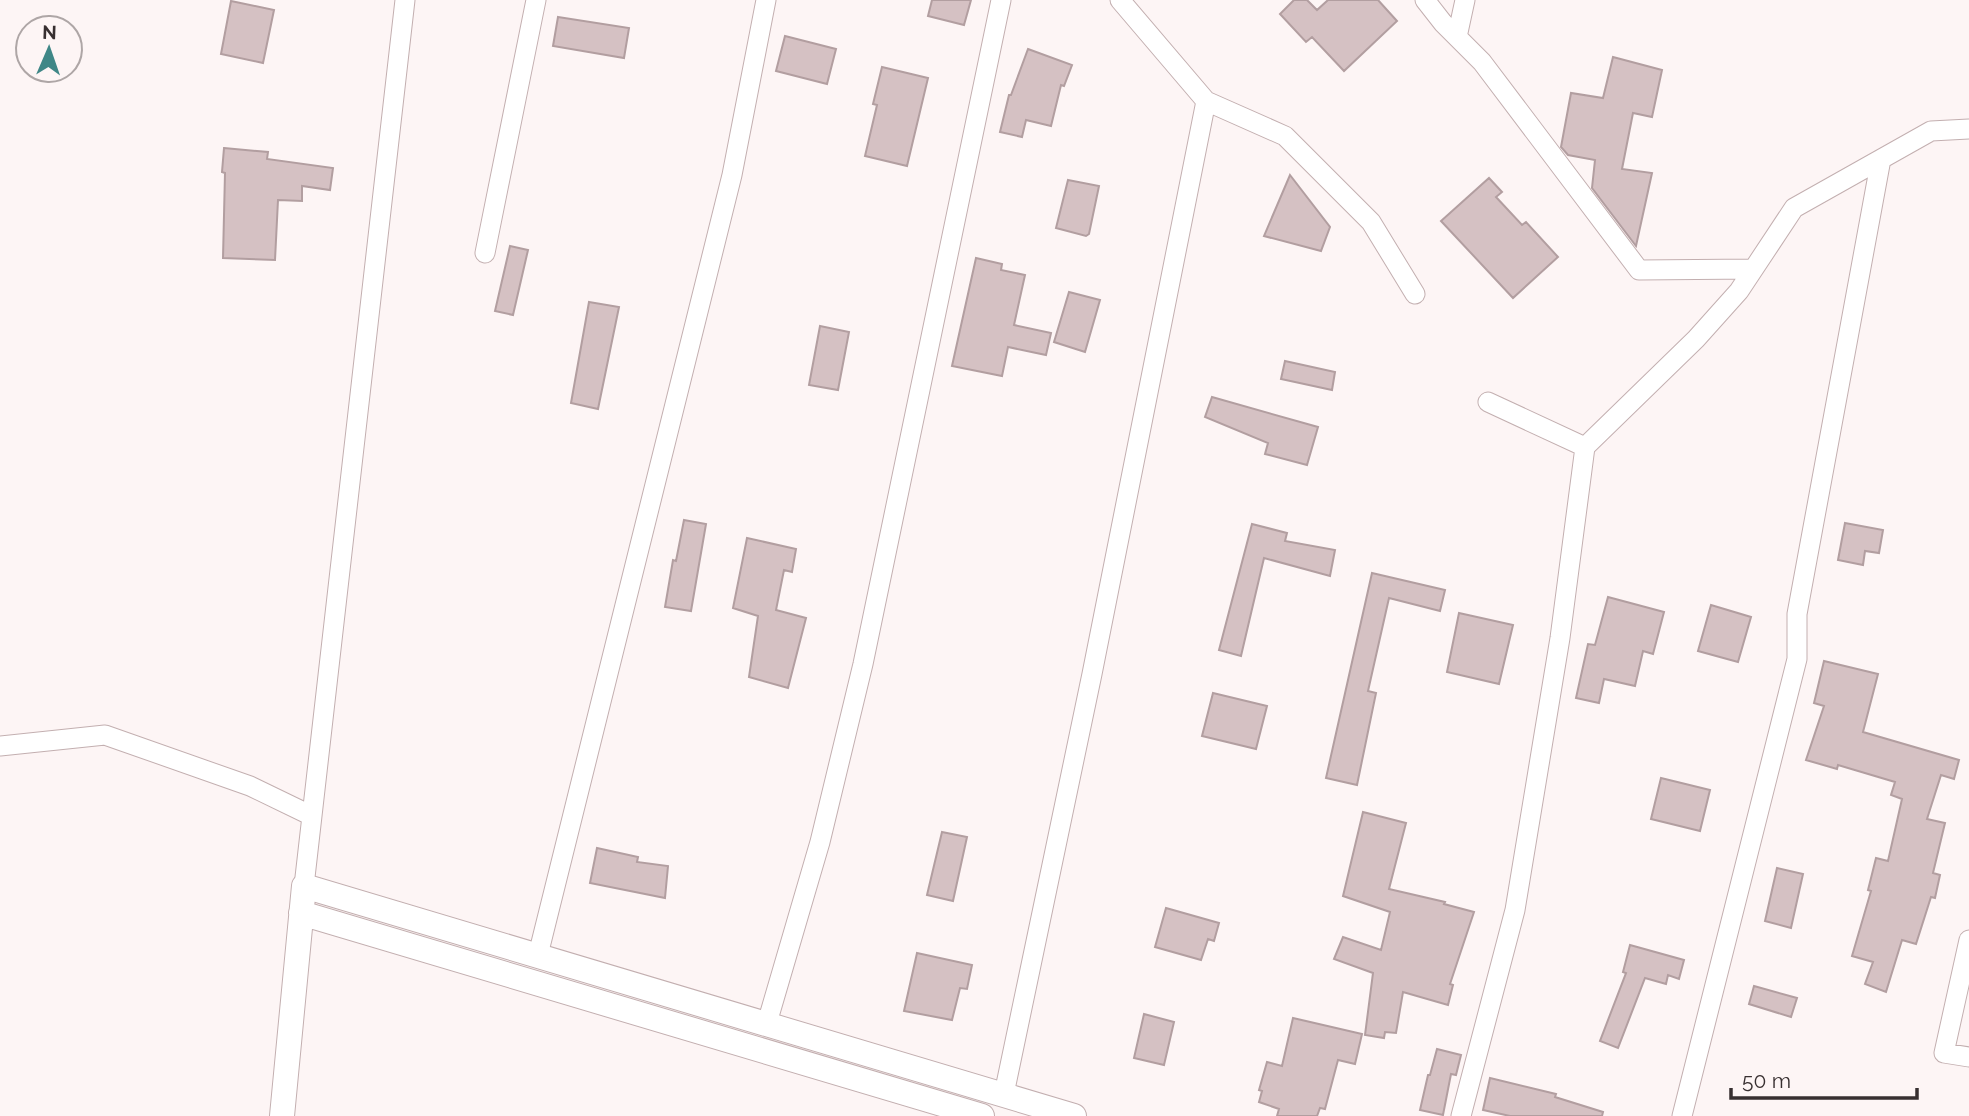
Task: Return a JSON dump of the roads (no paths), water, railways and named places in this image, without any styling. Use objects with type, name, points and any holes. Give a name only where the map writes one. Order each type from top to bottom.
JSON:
[{"type":"street","points":[[282,1116],[301,913],[405,0]]},
{"type":"street","points":[[485,253],[536,0]]},
{"type":"street","points":[[538,955],[732,175],[766,0]]},
{"type":"street","points":[[767,1023],[820,842],[863,664],[1001,0]]},
{"type":"street","points":[[1120,0],[1206,101],[1285,136],[1371,222],[1415,294]]},
{"type":"street","points":[[1425,0],[1482,62],[1639,270],[1753,269]]},
{"type":"street","points":[[1457,37],[1465,0]]},
{"type":"street","points":[[1004,1094],[1095,660],[1206,101]]},
{"type":"street","points":[[1461,1116],[1515,910],[1560,638],[1585,447],[1696,339],[1739,291],[1794,208],[1931,131],[1969,129]]},
{"type":"street","points":[[1682,1116],[1797,659],[1797,614],[1881,159]]},
{"type":"street","points":[[1488,402],[1585,447]]},
{"type":"street","points":[[0,746],[105,736],[250,786],[312,816]]},
{"type":"street","points":[[304,886],[1074,1116]]},
{"type":"street","points":[[301,913],[982,1116]]},
{"type":"street","points":[[1969,940],[1944,1053],[1969,1056]]}]
